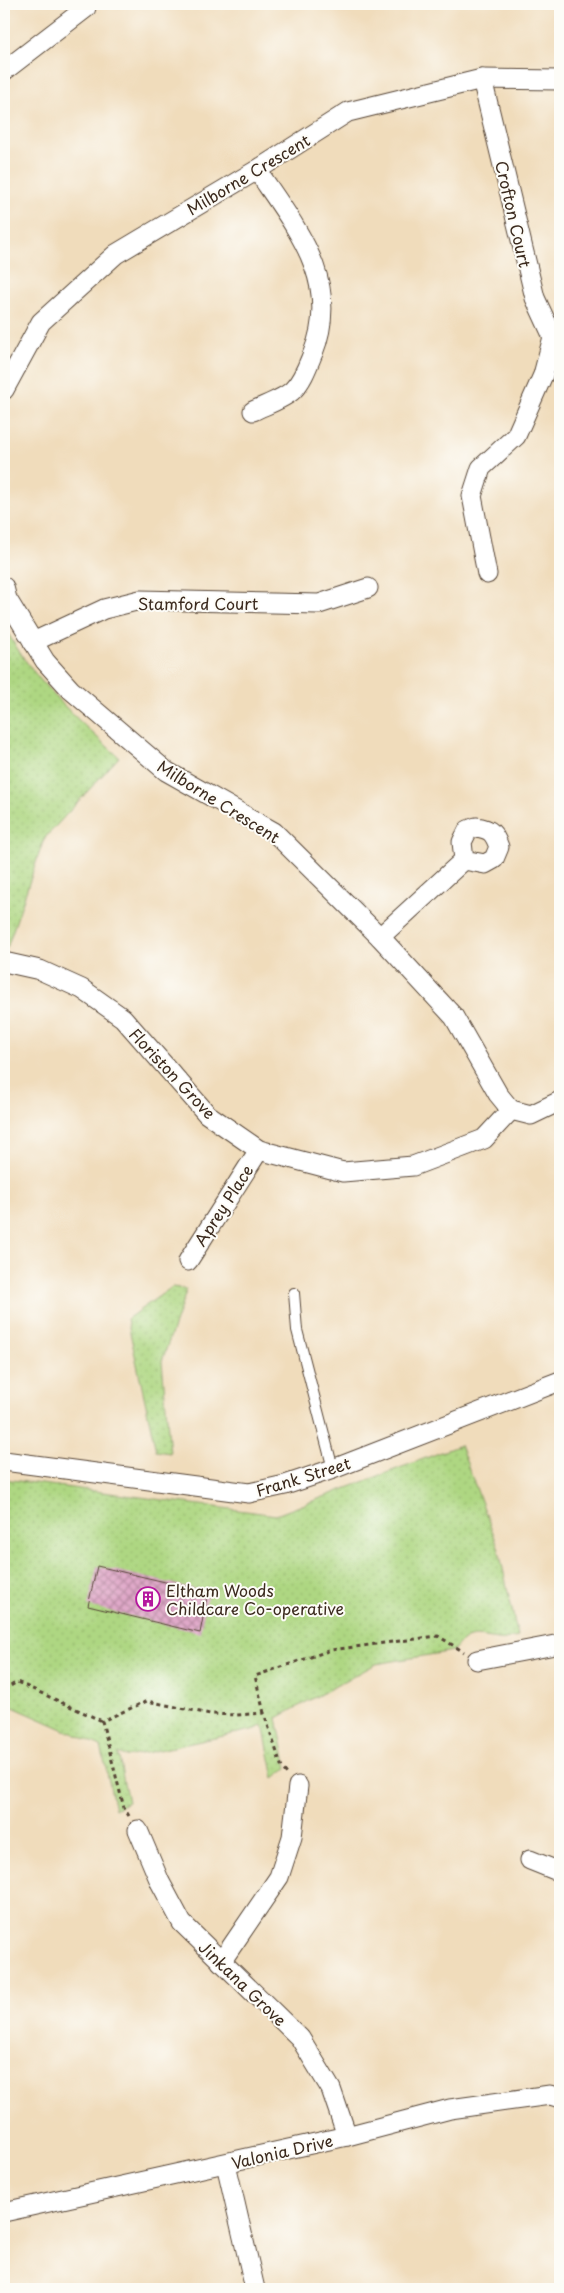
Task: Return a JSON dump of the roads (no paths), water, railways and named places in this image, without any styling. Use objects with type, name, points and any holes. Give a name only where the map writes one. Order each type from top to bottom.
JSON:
[{"type":"street","points":[[4,71],[86,8]]},
{"type":"street","name":"Milborne Crescent","points":[[4,390],[41,322],[116,254],[257,170],[348,112],[482,79],[560,80]]},
{"type":"street","name":"Crofton Court","points":[[482,79],[534,298],[556,339]]},
{"type":"street","points":[[253,411],[293,390],[306,370],[321,333],[321,289],[311,255],[298,231],[257,170]]},
{"type":"street","points":[[488,574],[472,496],[481,468],[516,436],[543,375],[556,339]]},
{"type":"street","name":"Milborne Crescent","points":[[4,587],[7,599],[45,661],[71,690],[166,771],[274,832],[380,936],[454,1017],[498,1094],[511,1110]]},
{"type":"street","name":"Stamford Court","points":[[33,642],[104,609],[140,600],[319,604],[368,588]]},
{"type":"street","points":[[380,936],[464,860]]},
{"type":"street","name":"Floriston Grove","points":[[4,962],[40,970],[82,989],[123,1018],[207,1114],[259,1150],[343,1172],[413,1166],[484,1139],[511,1110]]},
{"type":"street","points":[[511,1110],[531,1115],[560,1101]]},
{"type":"street","name":"Aprey Place","points":[[188,1261],[259,1150]]},
{"type":"street","name":"Frank Street","points":[[4,1461],[248,1493],[286,1485],[333,1469],[560,1381]]},
{"type":"street","points":[[477,1660],[560,1644]]},
{"type":"street","points":[[221,1962],[279,1877],[292,1837],[298,1786]]},
{"type":"street","name":"Jinkana Grove","points":[[138,1830],[160,1882],[182,1923],[300,2038],[331,2089],[347,2136]]},
{"type":"street","points":[[530,1860],[560,1872]]},
{"type":"street","name":"Valonia Drive","points":[[4,2212],[226,2164],[347,2136],[450,2109],[550,2095],[560,2098]]},
{"type":"street","points":[[226,2164],[255,2289]]},
{"type":"lane","points":[[294,1293],[297,1330],[333,1469]]},
{"type":"place","name":"Eltham Woods Childcare Co-operative","points":[[148,1599]]}]
